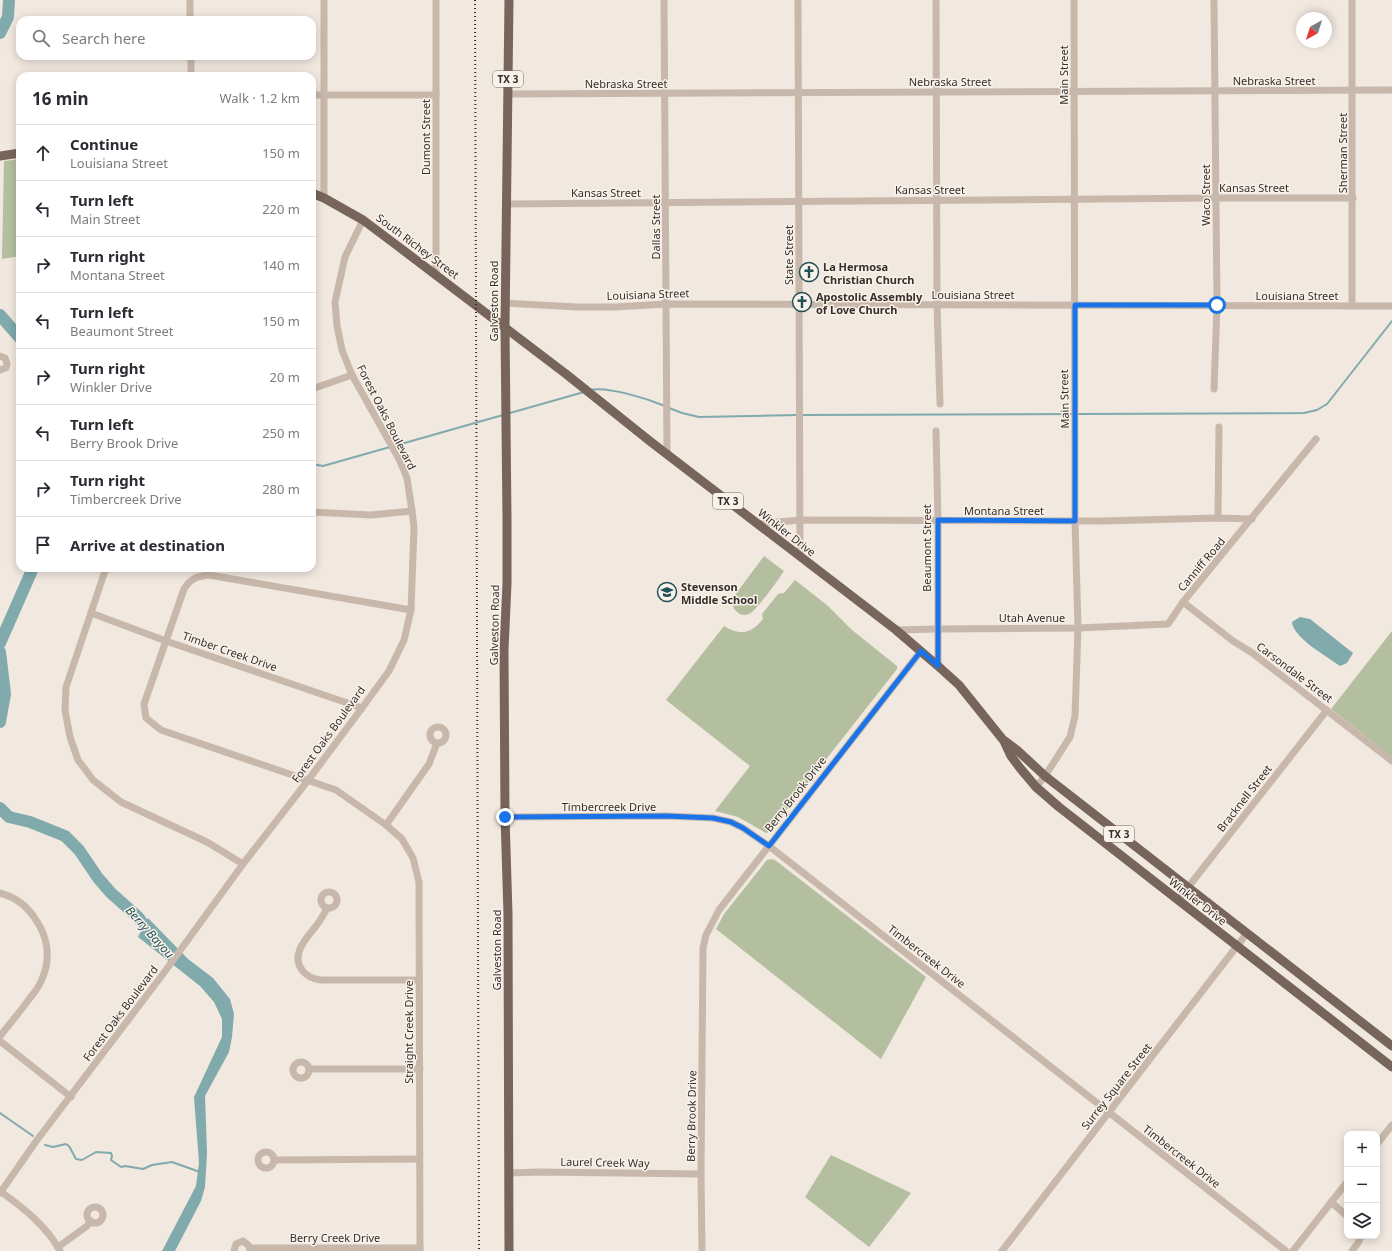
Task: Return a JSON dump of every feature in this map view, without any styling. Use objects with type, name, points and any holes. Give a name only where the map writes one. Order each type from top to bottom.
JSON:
[{"type":"main road","name":"Galveston Road","points":[[509,0],[505,304],[507,559],[504,650],[505,817],[508,914],[509,1251]]},
{"type":"main road","points":[[0,156],[16,154]]},
{"type":"main road","name":"South Richey Street","points":[[316,195],[363,220],[505,327]]},
{"type":"main road","name":"Winkler Drive","points":[[505,327],[756,524],[896,630],[958,685],[1004,741],[1011,756],[1036,787],[1059,807],[1392,1067]]},
{"type":"main road","name":"Winkler Drive","points":[[1004,741],[1017,750],[1045,776],[1392,1046]]},
{"type":"main road","points":[[1299,995],[1309,982]]},
{"type":"street","points":[[190,0],[190,16]]},
{"type":"street","points":[[324,0],[324,198]]},
{"type":"street","name":"Dumont Street","points":[[436,0],[436,275]]},
{"type":"street","name":"Dallas Street","points":[[664,0],[667,453]]},
{"type":"street","name":"State Street","points":[[798,0],[800,557]]},
{"type":"street","points":[[936,0],[937,305],[940,404]]},
{"type":"street","name":"Main Street","points":[[1036,787],[1045,776],[1070,737],[1075,716],[1078,628],[1075,521],[1076,405],[1074,0]]},
{"type":"street","name":"Waco Street","points":[[1214,0],[1217,305],[1214,389]]},
{"type":"street","name":"Sherman Street","points":[[1352,0],[1352,306]]},
{"type":"street","points":[[191,60],[191,72]]},
{"type":"street","name":"Nebraska Street","points":[[508,94],[1392,90]]},
{"type":"street","points":[[316,95],[436,95]]},
{"type":"street","name":"Kansas Street","points":[[507,204],[1353,198]]},
{"type":"street","name":"Forest Oaks Boulevard","points":[[0,1192],[37,1140],[164,974],[244,864],[362,708],[389,671],[404,640],[411,610],[414,527],[406,478],[399,459],[352,375],[342,350],[337,326],[335,302],[345,257],[363,220]]},
{"type":"street","name":"Louisiana Street","points":[[505,304],[577,307],[615,307],[666,304],[1392,306]]},
{"type":"street","points":[[0,356],[5,358],[7,362],[6,368],[0,370]]},
{"type":"street","points":[[316,387],[352,375]]},
{"type":"street","points":[[1218,518],[1219,427]]},
{"type":"street","name":"Beaumont Street","points":[[936,431],[938,520],[938,666]]},
{"type":"street","name":"Canniff Road","points":[[1168,624],[1183,602],[1316,439]]},
{"type":"street","points":[[316,512],[371,514],[412,511]]},
{"type":"street","name":"Montana Street","points":[[756,524],[800,520],[1075,521],[1218,518],[1252,519]]},
{"type":"street","points":[[105,572],[66,687],[65,710],[70,737],[78,760],[93,780],[121,802],[207,842],[244,864]]},
{"type":"street","name":"Straight Creek Drive","points":[[411,610],[209,575],[199,576],[188,583],[184,589],[144,704],[146,718],[162,730],[309,779],[336,790],[386,825],[402,839],[408,848],[413,858],[419,882],[420,1250]]},
{"type":"street","name":"Carsondale Street","points":[[1183,602],[1233,641],[1252,652],[1392,761]]},
{"type":"street","name":"Timber Creek Drive","points":[[91,613],[166,641],[362,708]]},
{"type":"street","name":"Utah Avenue","points":[[896,630],[1078,628],[1168,624]]},
{"type":"street","name":"Berry Brook Drive","points":[[702,1251],[701,1174],[703,948],[706,936],[719,910],[921,651]]},
{"type":"street","name":"Bracknell Street","points":[[1178,900],[1327,710]]},
{"type":"street","points":[[386,825],[429,764],[437,743]]},
{"type":"street","name":"Timbercreek Drive","points":[[505,817],[667,816],[713,818],[731,822],[743,828],[769,846],[1286,1251]]},
{"type":"street","points":[[0,893],[7,894],[15,899],[24,905],[31,913],[46,939],[47,948],[42,979],[37,989],[0,1036]]},
{"type":"street","points":[[327,908],[320,921],[301,946],[298,954],[299,966],[307,976],[321,980],[419,980]]},
{"type":"street","name":"Surrey Square Street","points":[[1002,1251],[1247,933]]},
{"type":"street","points":[[0,1041],[71,1097]]},
{"type":"street","points":[[309,1069],[420,1069]]},
{"type":"street","points":[[1380,1140],[1392,1125]]},
{"type":"street","points":[[274,1160],[419,1159]]},
{"type":"street","name":"Laurel Creek Way","points":[[509,1173],[701,1174]]},
{"type":"street","points":[[1293,1251],[1344,1186]]},
{"type":"street","points":[[0,1192],[34,1218],[59,1249],[91,1221]]},
{"type":"street","points":[[1331,1202],[1344,1213]]},
{"type":"street","points":[[1352,1251],[1360,1239]]},
{"type":"street","name":"Berry Creek Drive","points":[[234,1251],[236,1244],[240,1241],[248,1244],[250,1250],[420,1250]]},
{"type":"green space","points":[[16,160],[16,257],[2,259],[4,161]]},
{"type":"green space","points":[[764,556],[784,571],[757,607],[749,614],[742,615],[733,607],[732,599]]},
{"type":"green space","points":[[795,580],[828,606],[852,630],[897,666],[897,669],[769,832],[766,833],[738,817],[715,811],[750,766],[666,700],[724,626],[740,632],[745,632],[754,628],[763,619],[762,614],[778,594],[784,593]]},
{"type":"green space","points":[[1392,631],[1392,757],[1331,709]]},
{"type":"green space","points":[[767,860],[775,860],[926,977],[881,1059],[716,929],[724,914]]},
{"type":"green space","points":[[831,1155],[911,1193],[869,1247],[805,1197]]},
{"type":"water","points":[[1300,617],[1310,619],[1353,653],[1347,663],[1340,666],[1304,641],[1294,628],[1292,622]]},
{"type":"water","points":[[148,918],[188,959],[213,978],[230,999],[234,1014],[229,1052],[205,1096],[207,1153],[205,1187],[201,1201],[175,1251],[162,1251],[196,1186],[199,1163],[194,1097],[222,1037],[222,1019],[214,1002],[200,986],[138,937]]},
{"type":"waterway","name":"Berry Bayou","points":[[0,33],[8,17],[9,0]]},
{"type":"waterway","name":"Berry Bayou","points":[[0,315],[16,333]]},
{"type":"waterway","points":[[802,415],[1304,413],[1317,410],[1327,404],[1392,321]]},
{"type":"waterway","points":[[590,390],[598,389],[617,391],[665,406]]},
{"type":"waterway","points":[[510,413],[584,392]]},
{"type":"waterway","points":[[669,408],[699,417],[797,415]]},
{"type":"waterway","points":[[394,446],[503,415]]},
{"type":"waterway","points":[[316,465],[323,466],[390,447]]},
{"type":"waterway","name":"Berry Bayou","points":[[0,643],[31,572]]},
{"type":"waterway","name":"Berry Bayou","points":[[0,652],[5,694],[0,722]]},
{"type":"waterway","name":"Berry Bayou","points":[[0,808],[9,817],[30,822],[65,836],[79,850],[98,878],[111,893],[138,917],[153,937]]},
{"type":"waterway","points":[[0,1113],[33,1136]]},
{"type":"waterway","points":[[45,1145],[53,1147],[66,1144],[69,1146],[76,1159],[82,1160],[96,1152],[111,1153],[111,1160],[121,1167],[125,1166],[143,1169],[152,1165],[172,1162],[200,1172]]},
{"type":"railway","points":[[475,0],[479,1251]]},
{"type":"place","name":"La Hermosa Christian Church","points":[[809,272]]},
{"type":"place","name":"Apostolic Assembly of Love Church","points":[[802,302]]},
{"type":"place","name":"Stevenson Middle School","points":[[667,592]]},
{"type":"route","points":[[505,817],[667,816],[713,818],[731,822],[743,828],[769,846],[921,651],[938,666],[938,520],[1075,521],[1075,305],[1217,305]]}]
